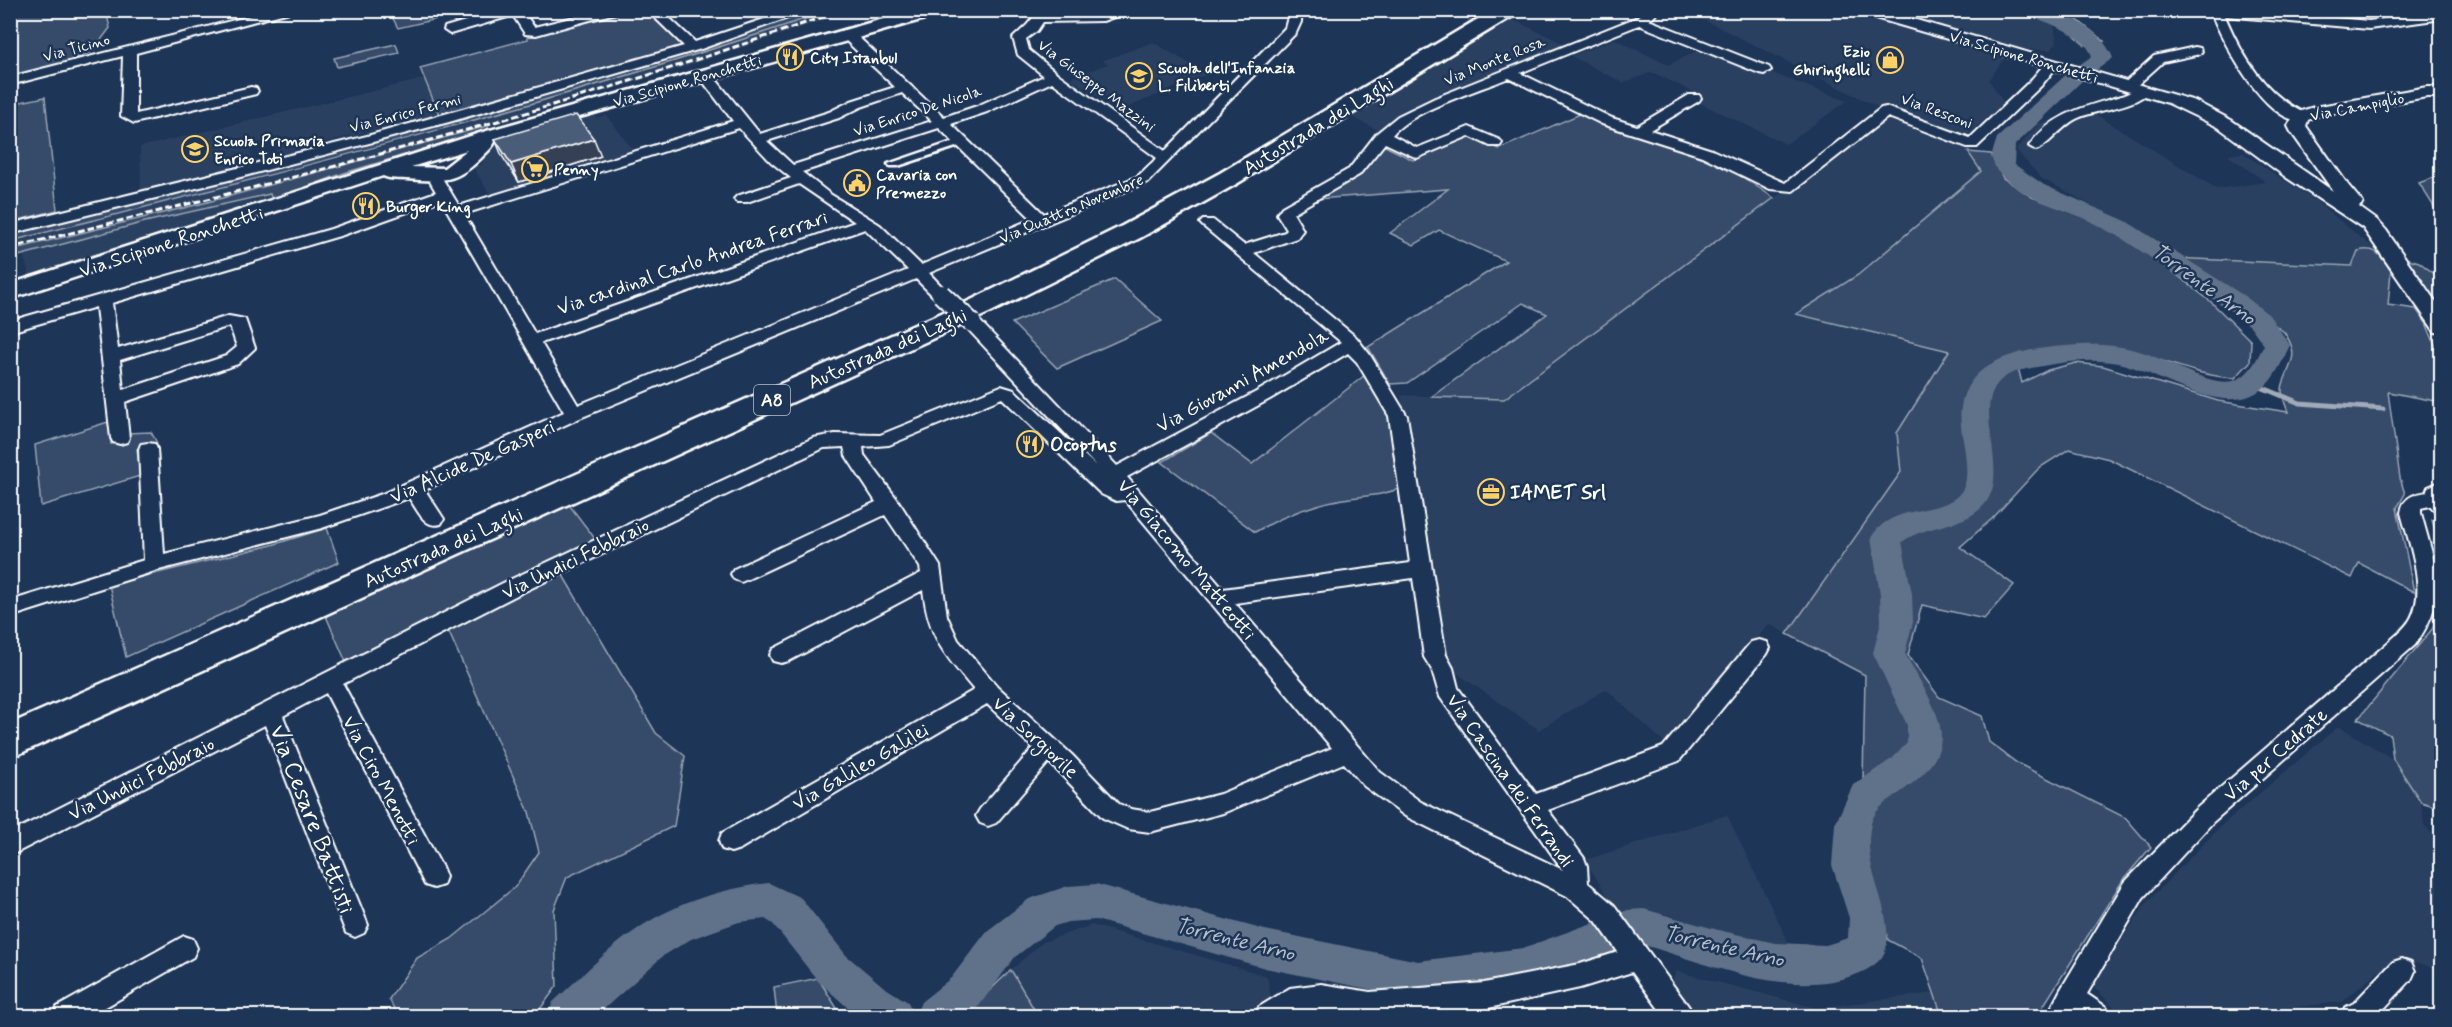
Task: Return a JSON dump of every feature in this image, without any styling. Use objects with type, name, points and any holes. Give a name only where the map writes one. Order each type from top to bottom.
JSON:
[{"type":"highway","name":"Autostrada dei Laghi","points":[[10,723],[982,292],[1119,226],[1220,171],[1490,10]]},
{"type":"highway","name":"Autostrada dei Laghi","points":[[10,742],[981,306],[1131,232],[1229,178],[1509,10]]},
{"type":"main road","name":"Via Scipione Ronchetti","points":[[332,188],[366,174],[509,131],[936,10]]},
{"type":"main road","name":"Via Scipione Ronchetti","points":[[10,292],[332,188],[386,174],[425,175],[460,165],[488,141],[509,131]]},
{"type":"main road","points":[[425,175],[416,169],[418,163],[435,153],[458,152],[464,155],[460,165]]},
{"type":"street","name":"Via Ticino","points":[[10,81],[291,10]]},
{"type":"street","points":[[450,30],[511,12],[519,14],[530,31],[536,31],[620,10]]},
{"type":"street","points":[[653,10],[693,47]]},
{"type":"street","name":"Via Enrico Fermi","points":[[10,229],[281,164],[430,125],[693,47],[804,10]]},
{"type":"street","points":[[1033,14],[1103,17],[1127,10]]},
{"type":"street","name":"Via Quattro Novembre","points":[[919,272],[1143,179],[1291,30],[1295,22],[1296,10]]},
{"type":"street","name":"Via Monte Rosa","points":[[1242,251],[1291,235],[1294,230],[1285,214],[1287,210],[1353,172],[1391,127],[1416,112],[1509,72],[1639,21],[1656,10]]},
{"type":"street","name":"Via Scipione Ronchetti","points":[[1863,10],[2174,99],[2207,112],[2245,136],[2301,178],[2331,195]]},
{"type":"street","points":[[2202,10],[2218,14],[2227,12],[2369,25],[2442,15]]},
{"type":"street","name":"Via Giuseppe Mazzini","points":[[1033,14],[1032,28],[1021,35],[1019,41],[1023,52],[1053,77],[1166,158]]},
{"type":"street","points":[[2218,14],[2227,38],[2263,89],[2275,103],[2301,117]]},
{"type":"street","points":[[1639,21],[1764,70]]},
{"type":"street","points":[[848,35],[1042,221]]},
{"type":"street","points":[[130,50],[128,116],[134,119],[251,91]]},
{"type":"street","points":[[2036,146],[2051,127],[2065,119],[2083,111],[2131,98],[2140,90],[2159,59],[2195,51]]},
{"type":"street","name":"Via Resconi","points":[[1639,131],[1707,153],[1775,186],[1788,188],[1886,111],[1972,144],[2057,65]]},
{"type":"street","points":[[1509,72],[1607,121],[1639,131],[1655,119],[1695,98]]},
{"type":"street","name":"Via Giacomo Matteotti","points":[[705,75],[757,139],[796,175],[875,228],[1044,396],[1131,493],[1372,779],[1413,809],[1576,888],[1593,900],[1605,913],[1680,1017]]},
{"type":"street","name":"Via Enrico De Nicola","points":[[742,199],[796,175],[941,122],[982,110],[1053,77]]},
{"type":"street","points":[[757,139],[834,115],[859,103],[905,88]]},
{"type":"street","name":"Via Scipione Ronchetti","points":[[2140,90],[2216,125],[2331,195]]},
{"type":"street","name":"Via Campiglio","points":[[2331,195],[2328,171],[2297,126],[2301,117],[2314,112],[2427,92],[2442,93]]},
{"type":"street","points":[[395,211],[449,202],[742,123]]},
{"type":"street","points":[[1382,136],[1417,154],[1469,131],[1495,143]]},
{"type":"street","points":[[894,164],[961,142]]},
{"type":"street","points":[[449,202],[452,177],[460,165]]},
{"type":"street","points":[[2301,178],[2318,181],[2326,179],[2328,171]]},
{"type":"street","points":[[425,175],[449,202],[574,414]]},
{"type":"street","points":[[10,327],[337,232],[395,211],[416,201],[427,190],[428,182],[425,175]]},
{"type":"street","points":[[2331,195],[2370,224],[2379,234],[2442,327]]},
{"type":"street","points":[[2331,195],[2398,265]]},
{"type":"street","name":"Via cardinal Carlo Andrea Ferrari","points":[[531,341],[867,223]]},
{"type":"street","name":"Via Giovanni Amendola","points":[[1115,475],[1264,395],[1350,344],[1350,341],[1208,223]]},
{"type":"street","name":"Via Alcide De Gasperi","points":[[10,609],[154,564],[322,521],[389,499],[574,414],[919,272]]},
{"type":"street","points":[[104,301],[120,438]]},
{"type":"street","points":[[110,357],[229,321],[239,323],[246,348],[232,360],[115,399]]},
{"type":"street","name":"Via Cascina dei Ferrandi","points":[[1350,344],[1364,359],[1398,416],[1431,642],[1434,657],[1442,668],[1448,691],[1575,867],[1576,888]]},
{"type":"street","name":"Via Undici Febbraio","points":[[10,844],[272,713],[510,589],[820,442],[882,441],[1001,392],[1008,394],[1016,401],[1108,489],[1116,494],[1131,493]]},
{"type":"street","name":"Via Sorgiorile","points":[[854,441],[855,456],[890,504],[930,566],[937,616],[949,645],[988,692],[1111,811],[1128,819],[1150,822],[1223,803],[1348,751]]},
{"type":"street","points":[[148,449],[154,564]]},
{"type":"street","points":[[413,488],[434,519]]},
{"type":"street","name":"Via per Cedrate","points":[[2065,1007],[2134,890],[2205,815],[2407,639],[2420,622],[2427,603],[2427,580],[2411,513],[2412,504],[2440,497]]},
{"type":"street","points":[[741,574],[890,504]]},
{"type":"street","points":[[1219,597],[1421,569]]},
{"type":"street","points":[[781,655],[933,576]]},
{"type":"street","points":[[1532,806],[1671,754],[1759,648]]},
{"type":"street","name":"Via Ciro Menotti","points":[[331,682],[434,878]]},
{"type":"street","name":"Via Galileo Galilei","points":[[730,841],[988,692]]},
{"type":"street","name":"Via Cesare Battisti","points":[[272,713],[355,925]]},
{"type":"street","points":[[988,816],[1047,748]]},
{"type":"street","points":[[66,1017],[184,948]]},
{"type":"street","points":[[1268,1017],[1290,1001],[1321,997],[1370,1005],[1484,996],[1580,976],[1633,952]]},
{"type":"street","points":[[2355,1017],[2363,1012],[2402,971]]},
{"type":"street","points":[[2065,1007],[2097,1017]]},
{"type":"shaded area","points":[[11,11],[106,11],[110,28],[92,52],[58,65],[11,78]]},
{"type":"shaded area","points":[[389,11],[439,11],[433,12],[437,19],[398,28]]},
{"type":"shaded area","points":[[632,11],[645,11],[684,45],[441,119],[420,68],[528,39],[527,37]]},
{"type":"shaded area","points":[[810,11],[828,11],[625,76],[421,135],[11,241],[10,233],[413,132],[613,75]]},
{"type":"shaded area","points":[[828,11],[851,11],[669,72],[439,140],[204,203],[11,250],[10,241],[319,164],[466,124]]},
{"type":"shaded area","points":[[1686,11],[1848,11],[2007,54],[1989,80],[2004,103],[1966,136],[1884,107],[1878,107]]},
{"type":"shaded area","points":[[1880,11],[2015,11],[2054,25],[2057,43],[2051,50],[2013,49]]},
{"type":"shaded area","points":[[2035,11],[2066,11],[2104,41],[2085,45],[2073,34]]},
{"type":"shaded area","points":[[1511,19],[1567,45],[1427,101],[1393,120],[1381,132],[1351,116]]},
{"type":"shaded area","points":[[1615,39],[1668,65],[1704,48],[1847,101],[1786,144],[1696,101],[1703,97],[1652,72],[1624,83],[1571,56]]},
{"type":"shaded area","name":"Scuola dell'Infanzia L. Filiberti","points":[[1153,42],[1207,74],[1119,111],[1070,78],[1108,64],[1102,61]]},
{"type":"shaded area","points":[[396,44],[399,53],[337,67],[334,58]]},
{"type":"shaded area","points":[[423,79],[441,119],[395,131],[393,125],[294,150],[295,155],[278,159],[273,139],[249,145],[253,164],[141,191],[140,147]]},
{"type":"shaded area","points":[[45,97],[57,210],[11,222],[11,104]]},
{"type":"shaded area","points":[[594,114],[596,118],[606,115],[634,151],[490,195],[473,167],[483,164],[482,157],[497,147],[494,143]]},
{"type":"shaded area","points":[[1580,114],[1726,166],[1774,198],[1504,399],[1431,397],[1547,314],[1523,303],[1407,383],[1390,384],[1368,347],[1506,261],[1439,230],[1414,245],[1390,233],[1448,189],[1317,199],[1360,174],[1383,145],[1413,160],[1471,136],[1499,149]]},
{"type":"shaded area","points":[[1887,114],[1960,142],[1982,171],[1858,275],[1797,313],[1950,351],[1897,433],[1901,472],[1787,634],[1769,624],[1666,744],[1606,689],[1539,730],[1448,667],[1401,395],[1504,399]]},
{"type":"shaded area","points":[[2095,114],[2217,189],[2266,182],[2227,155],[2243,153],[2317,202],[2376,250],[2368,248],[2352,266],[2171,258],[2143,232],[2042,179],[2016,150],[2039,123]]},
{"type":"shaded area","points":[[487,126],[491,129],[344,173],[272,200],[270,194],[145,222],[11,258],[11,250],[204,203]]},
{"type":"shaded area","points":[[1968,152],[1991,154],[2003,178],[2032,197],[2083,216],[2136,243],[2210,301],[2251,341],[2250,362],[2235,378],[2203,373],[2129,351],[2088,346],[2015,356],[2022,383],[2048,370],[2076,363],[2103,366],[2218,401],[2288,412],[2282,388],[2293,352],[2284,332],[2224,287],[2171,258],[2352,266],[2358,251],[2374,251],[2391,271],[2388,305],[2416,309],[2426,323],[2441,359],[2441,402],[2388,392],[2400,478],[2405,494],[2397,508],[2414,592],[2359,563],[2352,578],[2109,459],[2069,449],[2039,468],[1993,518],[1960,547],[2014,585],[1984,619],[1922,605],[1908,655],[1939,697],[1982,716],[1989,742],[2017,763],[2126,818],[2151,847],[2123,880],[2037,1016],[1942,1016],[1922,958],[1888,940],[1862,835],[1865,675],[1787,634],[1901,472],[1897,433],[1949,351],[1796,314],[1858,275],[1981,171]]},
{"type":"shaded area","points":[[2442,175],[2441,212],[2436,210],[2419,183]]},
{"type":"shaded area","points":[[270,194],[272,200],[30,278],[23,254],[145,222]]},
{"type":"shaded area","points":[[2405,258],[2419,262],[2441,279],[2441,310]]},
{"type":"shaded area","points":[[1115,279],[1162,321],[1057,368],[1012,323]]},
{"type":"shaded area","points":[[1365,375],[1393,417],[1403,487],[1380,494],[1320,504],[1286,516],[1255,532],[1162,462],[1211,433],[1252,464]]},
{"type":"shaded area","points":[[108,422],[111,444],[124,441],[126,433],[151,432],[157,443],[137,449],[140,476],[41,506],[35,445]]},
{"type":"shaded area","points":[[567,502],[596,540],[346,662],[326,616]]},
{"type":"shaded area","points":[[2432,520],[2442,520],[2441,808],[2421,802],[2393,759],[2390,735],[2358,719],[2433,628],[2440,575],[2437,538]]},
{"type":"shaded area","points":[[327,528],[339,562],[126,657],[109,585],[272,545]]},
{"type":"shaded area","points":[[561,572],[656,733],[685,756],[674,826],[567,877],[554,910],[557,986],[535,1016],[398,1016],[389,999],[417,958],[451,939],[515,887],[539,852],[529,812],[447,628]]},
{"type":"shaded area","points":[[2339,726],[2393,759],[2421,802],[2424,825],[2441,843],[2441,970],[2415,962],[2378,972],[2342,1002],[2213,1016],[2124,1016],[2092,986],[2147,902],[2221,826]]},
{"type":"shaded area","points":[[1727,815],[1790,946],[1723,933],[1662,913],[1617,912],[1585,860]]},
{"type":"shaded area","points":[[1092,925],[1267,976],[1272,1003],[1251,1016],[1038,1016],[1011,970],[1043,942]]},
{"type":"shaded area","points":[[1011,970],[1038,1016],[961,1016],[967,1012]]},
{"type":"shaded area","points":[[1676,971],[1816,1008],[1934,993],[1942,1016],[1695,1016],[1671,985]]},
{"type":"shaded area","points":[[818,978],[844,1016],[777,1016],[774,987]]},
{"type":"building","points":[[576,115],[594,139],[511,164],[495,139]]},
{"type":"waterway","name":"Torrente Arno","points":[[935,1016],[965,992],[1001,944],[1043,912],[1068,904],[1096,902],[1265,949],[1418,980],[1523,967],[1628,928],[1644,927],[1746,956],[1802,965],[1826,964],[1847,959],[1867,947],[1868,918],[1851,865],[1853,824],[1866,796],[1906,769],[1924,747],[1924,725],[1889,653],[1897,622],[1896,594],[1886,538],[1909,523],[1961,508],[1975,496],[1981,482],[1981,465],[1975,427],[1975,408],[1979,390],[1990,375],[2011,364],[2085,353],[2132,358],[2197,384],[2214,389],[2231,390],[2246,387],[2259,377],[2277,345],[2270,332],[2260,321],[2237,302],[2117,226],[2092,213],[2035,190],[2015,177],[2004,166],[2002,157],[2005,143],[2076,76],[2103,58],[2100,50],[2085,35],[2033,10]]},
{"type":"waterway","points":[[2251,383],[2300,403],[2383,409]]},
{"type":"waterway","name":"Torrente Arno","points":[[567,1016],[649,943],[679,925],[739,904],[769,901],[787,911],[832,968],[870,1001],[894,1016]]},
{"type":"railway","points":[[10,248],[282,180],[495,122],[645,76],[843,10]]},
{"type":"place","name":"City Istanbul","points":[[790,57]]},
{"type":"place","name":"Ezio Ghiringhelli","points":[[1890,60]]},
{"type":"place","name":"Scuola dell'Infanzia L. Filiberti","points":[[1139,76]]},
{"type":"place","name":"Scuola Primaria Enrico Toti","points":[[195,149]]},
{"type":"place","name":"Penny","points":[[535,169]]},
{"type":"place","name":"Cavaria con Premezzo","points":[[857,183]]},
{"type":"place","name":"Burger King","points":[[366,206]]},
{"type":"place","name":"Ocoptus","points":[[1030,444]]},
{"type":"place","name":"IAMET Srl","points":[[1491,492]]}]
